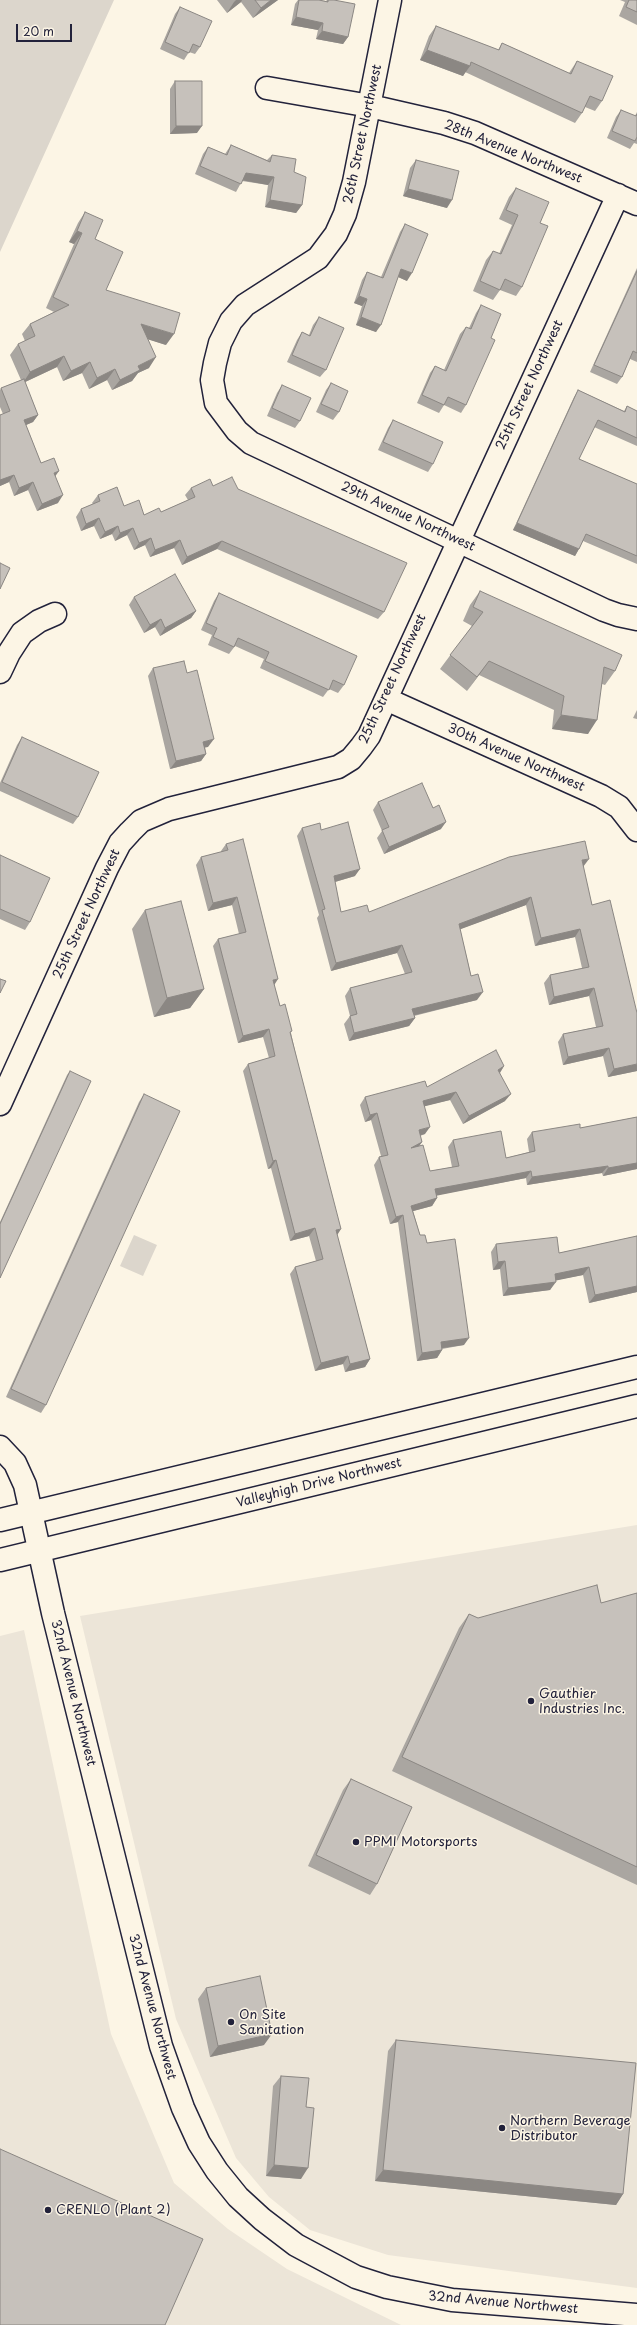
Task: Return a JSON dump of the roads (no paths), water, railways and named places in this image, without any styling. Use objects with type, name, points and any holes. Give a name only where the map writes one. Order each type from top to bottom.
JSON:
[{"type":"street","name":"26th Street Northwest","points":[[212,380],[220,343],[230,321],[245,305],[318,258],[331,243],[345,214],[370,106],[390,0]]},
{"type":"street","name":"28th Avenue Northwest","points":[[267,88],[370,106],[426,118],[475,133],[637,204]]},
{"type":"street","name":"25th Street Northwest","points":[[0,1104],[107,868],[120,843],[130,832],[141,822],[169,809],[338,767],[351,759],[362,747],[386,699],[618,195]]},
{"type":"street","name":"29th Avenue Northwest","points":[[212,380],[216,403],[237,431],[251,443],[604,610],[637,619]]},
{"type":"street","points":[[0,672],[9,653],[22,633],[39,620],[55,614]]},
{"type":"street","name":"30th Avenue Northwest","points":[[386,699],[601,796],[619,808],[637,830]]},
{"type":"street","points":[[0,1520],[637,1367]]},
{"type":"street","name":"Valleyhigh Drive Northwest","points":[[0,1560],[637,1406]]},
{"type":"street","points":[[0,1447],[15,1463],[21,1475],[40,1550]]},
{"type":"street","name":"32nd Avenue Northwest","points":[[40,1550],[153,2019],[173,2083],[183,2108],[199,2143],[217,2171],[238,2197],[262,2219],[296,2245],[356,2277],[394,2288],[452,2300],[625,2318]]},
{"type":"place","name":"Gauthier Industries Inc.","points":[[531,1701]]},
{"type":"place","name":"PPMI Motorsports","points":[[356,1842]]},
{"type":"place","name":"On Site Sanitation","points":[[231,2022]]},
{"type":"place","name":"Northern Beverage Distributor","points":[[502,2128]]},
{"type":"place","name":"CRENLO (Plant 2)","points":[[48,2210]]}]
